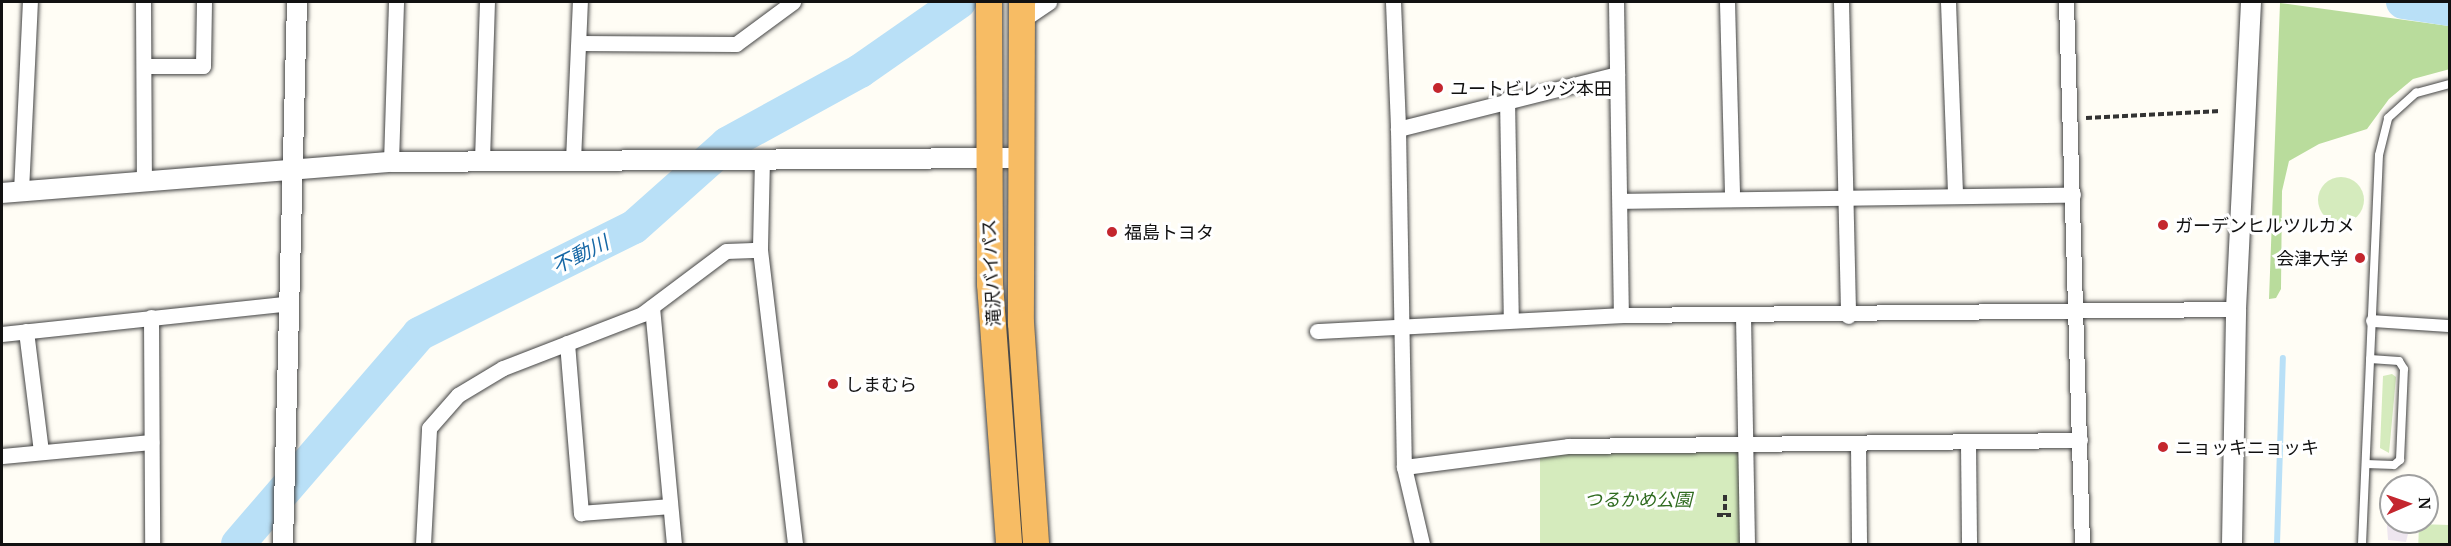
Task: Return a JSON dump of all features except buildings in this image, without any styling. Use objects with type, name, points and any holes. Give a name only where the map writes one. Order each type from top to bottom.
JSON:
[{"type":"highway","name":"滝沢バイパス","points":[[989,7],[986,158],[1009,544]]},
{"type":"highway","name":"滝沢バイパス","points":[[1022,11],[1018,158],[1021,323],[1036,544]]},
{"type":"street","points":[[30,2],[11,192],[144,177],[294,166],[391,162],[1018,158]]},
{"type":"street","points":[[143,2],[144,177]]},
{"type":"street","points":[[144,66],[203,66],[204,2]]},
{"type":"street","points":[[283,544],[297,2]]},
{"type":"street","points":[[391,162],[396,2]]},
{"type":"street","points":[[482,160],[487,2]]},
{"type":"street","points":[[573,160],[580,2]]},
{"type":"street","points":[[579,43],[736,44],[793,2]]},
{"type":"street","points":[[1022,11],[1049,2]]},
{"type":"street","points":[[1393,2],[1404,325],[1404,467],[1422,544]]},
{"type":"street","points":[[1616,2],[1621,201],[1621,315]]},
{"type":"street","points":[[1727,2],[1732,200]]},
{"type":"street","points":[[1840,2],[1848,316]]},
{"type":"street","points":[[1948,2],[1955,195]]},
{"type":"street","points":[[2066,2],[2079,309],[2082,544]]},
{"type":"street","points":[[2232,544],[2236,309],[2251,2]]},
{"type":"street","points":[[1398,129],[1507,99],[1617,74]]},
{"type":"street","points":[[1507,99],[1511,318]]},
{"type":"street","points":[[755,159],[760,250],[795,544]]},
{"type":"street","points":[[1621,201],[2073,195]]},
{"type":"street","points":[[423,544],[429,428],[439,412],[480,379],[652,307],[712,258],[726,251],[760,250]]},
{"type":"street","points":[[2,334],[290,303]]},
{"type":"street","points":[[652,307],[674,544]]},
{"type":"street","points":[[1317,331],[1511,318],[1621,315],[1848,316],[2079,309],[2236,309]]},
{"type":"street","points":[[1743,315],[1747,544]]},
{"type":"street","points":[[151,317],[152,544]]},
{"type":"street","points":[[2372,321],[2450,326]]},
{"type":"street","points":[[26,331],[41,452]]},
{"type":"street","points":[[567,343],[581,513],[670,506]]},
{"type":"street","points":[[1404,467],[1522,448],[1968,444],[2080,440]]},
{"type":"street","points":[[2,456],[151,442]]},
{"type":"street","points":[[1968,444],[1969,544]]},
{"type":"street","points":[[1858,445],[1859,544]]},
{"type":"lane","points":[[2362,544],[2379,155],[2388,118],[2416,93],[2450,84]]},
{"type":"lane","points":[[2366,464],[2394,465],[2400,460],[2404,369],[2399,361],[2370,359]]},
{"type":"path","points":[[2070,118],[2221,111]]},
{"type":"path","points":[[1725,495],[1725,515]]},
{"type":"shaded area","points":[[2388,534],[2408,534],[2406,542],[2388,540]]},
{"type":"green space","points":[[2280,3],[2449,26],[2450,69],[2413,79],[2389,99],[2367,129],[2319,144],[2289,161],[2282,191],[2281,289],[2276,298],[2269,299]]},
{"type":"green space","points":[[2346,177],[2358,183],[2363,191],[2363,209],[2358,217],[2350,222],[2336,223],[2328,220],[2321,213],[2318,195],[2321,187],[2328,180]]},
{"type":"green space","points":[[2392,374],[2396,377],[2389,453],[2380,448],[2383,376]]},
{"type":"green space","name":"つるかめ公園","points":[[1540,452],[1740,452],[1740,544],[1540,544]]},
{"type":"green space","points":[[2439,525],[2449,525],[2448,544],[2418,544],[2419,534],[2439,534]]},
{"type":"waterway","name":"不動川","points":[[238,544],[419,334],[634,227],[727,144],[860,71],[959,2]]},
{"type":"waterway","name":"不動川","points":[[2403,2],[2450,9]]},
{"type":"waterway","points":[[2277,544],[2283,358]]},
{"type":"place","name":"ユートビレッジ本田","points":[[1438,88]]},
{"type":"place","name":"ガーデンヒルツルカメ","points":[[2163,225]]},
{"type":"place","name":"福島トヨタ","points":[[1112,232]]},
{"type":"place","name":"会津大学","points":[[2360,258]]},
{"type":"place","name":"しまむら","points":[[833,384]]},
{"type":"place","name":"ニョッキニョッキ","points":[[2163,447]]}]
